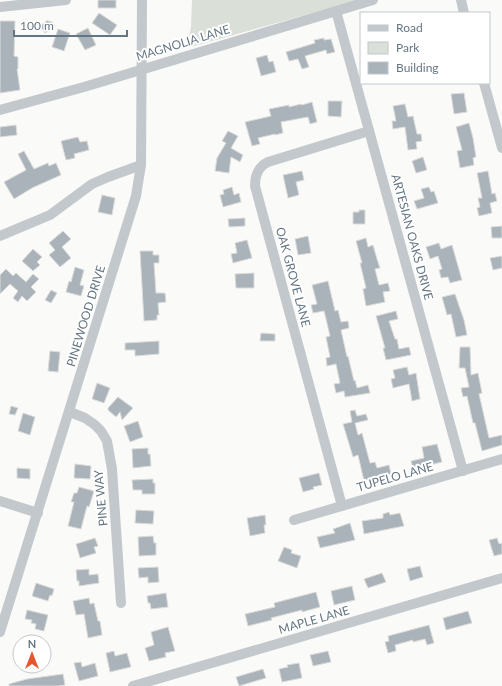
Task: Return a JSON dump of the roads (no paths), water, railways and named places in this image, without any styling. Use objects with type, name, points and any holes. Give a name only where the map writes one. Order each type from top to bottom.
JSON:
[{"type":"street","points":[[0,7],[66,0]]},
{"type":"street","name":"PINEWOOD DRIVE","points":[[0,632],[132,212],[140,178],[142,0]]},
{"type":"street","name":"MAGNOLIA LANE","points":[[0,110],[84,87],[373,0]]},
{"type":"street","points":[[461,0],[464,12]]},
{"type":"street","name":"ARTESIAN OAKS DRIVE","points":[[336,11],[463,471]]},
{"type":"street","points":[[484,84],[502,148]]},
{"type":"street","name":"OAK GROVE LANE","points":[[342,506],[257,194],[255,180],[260,167],[268,162],[369,131]]},
{"type":"street","points":[[0,236],[50,215],[92,184],[141,165]]},
{"type":"street","name":"PINE WAY","points":[[70,412],[85,418],[101,431],[109,447],[116,508],[121,603]]},
{"type":"street","name":"TUPELO LANE","points":[[294,520],[502,459]]},
{"type":"street","points":[[0,501],[38,513]]},
{"type":"street","name":"MAPLE LANE","points":[[134,686],[502,578]]}]
